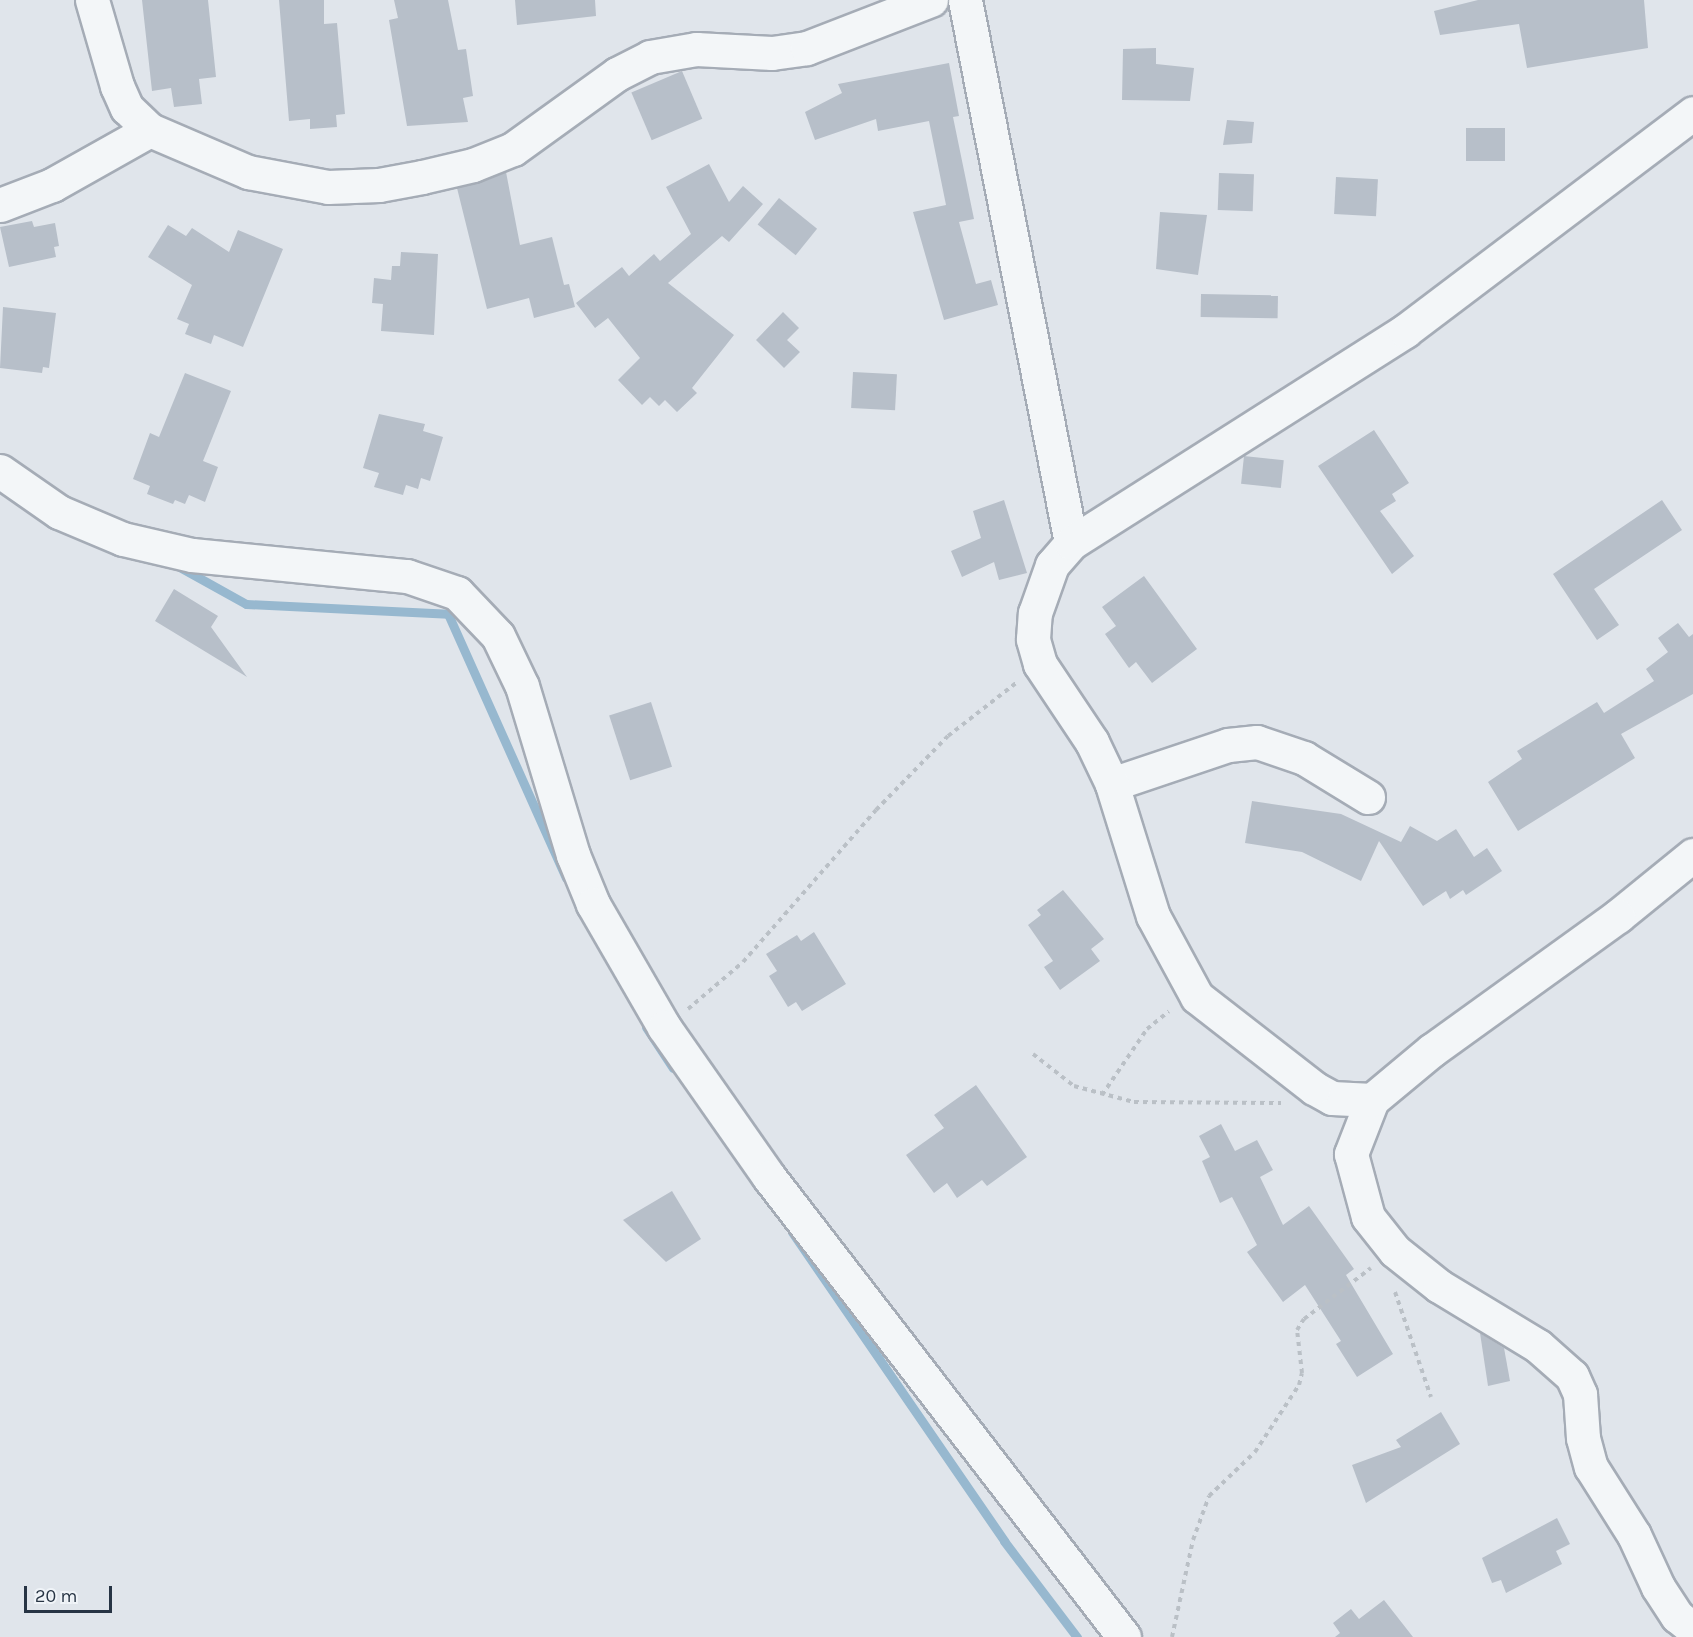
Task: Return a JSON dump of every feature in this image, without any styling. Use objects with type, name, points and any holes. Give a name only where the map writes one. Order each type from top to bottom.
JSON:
[{"type":"street","points":[[92,0],[117,86],[127,108],[150,130],[209,159],[290,183],[379,185],[473,165],[513,149],[617,74],[650,57],[696,49],[772,53],[807,48],[931,0]]},
{"type":"street","points":[[965,0],[1071,543]]},
{"type":"street","points":[[1372,1100],[1332,1098],[1240,1035],[1197,997],[1152,916],[1112,784],[1092,742],[1040,664],[1033,639],[1035,613],[1052,565],[1071,543],[1405,331],[1693,113]]},
{"type":"street","points":[[0,205],[52,185],[150,130]]},
{"type":"street","points":[[0,471],[59,512],[123,539],[192,555],[407,576],[457,593],[498,636],[522,686],[573,855],[593,904],[664,1027],[769,1177],[1124,1637]]},
{"type":"street","points":[[1112,784],[1228,745],[1257,742],[1304,758],[1368,796]]},
{"type":"street","points":[[1693,855],[1618,916],[1441,1043],[1372,1100],[1352,1154],[1355,1182],[1368,1217],[1391,1253],[1439,1286],[1538,1346],[1572,1376],[1580,1394],[1582,1438],[1591,1467],[1634,1535],[1658,1587],[1677,1616],[1693,1629]]},
{"type":"path","points":[[664,1027],[743,962],[876,810],[948,736],[1040,664]]},
{"type":"path","points":[[1102,1095],[1147,1029],[1197,997]]},
{"type":"path","points":[[1033,1054],[1074,1086],[1102,1095],[1176,1104],[1332,1098]]},
{"type":"path","points":[[1172,1637],[1193,1540],[1209,1496],[1255,1452],[1299,1385],[1302,1373],[1297,1330],[1304,1319],[1391,1253],[1401,1317],[1431,1397]]},
{"type":"building","points":[[142,0],[208,0],[216,77],[199,79],[202,104],[174,107],[171,88],[152,91]]},
{"type":"building","points":[[279,0],[324,0],[324,24],[337,23],[345,114],[336,115],[337,127],[310,129],[310,119],[289,121]]},
{"type":"building","points":[[394,0],[448,0],[458,50],[466,49],[473,96],[463,98],[468,122],[407,126],[389,20],[398,18]]},
{"type":"building","points":[[515,0],[595,0],[596,16],[517,25]]},
{"type":"building","points":[[1478,0],[1644,0],[1648,48],[1527,68],[1519,24],[1440,35],[1434,11]]},
{"type":"building","points":[[1156,48],[1156,64],[1194,68],[1190,101],[1122,100],[1123,49]]},
{"type":"building","points":[[949,63],[959,116],[953,117],[974,219],[959,222],[976,284],[991,280],[998,305],[944,320],[913,212],[946,205],[929,121],[878,131],[876,119],[815,140],[805,112],[842,93],[838,84]]},
{"type":"building","points":[[682,71],[702,119],[652,140],[631,92]]},
{"type":"building","points":[[1227,120],[1254,122],[1252,143],[1223,145]]},
{"type":"building","points":[[1466,128],[1505,128],[1505,161],[1466,161]]},
{"type":"building","points":[[709,164],[729,202],[743,186],[763,204],[729,242],[722,236],[668,283],[734,335],[692,388],[697,393],[677,412],[665,400],[659,406],[650,397],[642,405],[618,380],[640,358],[608,318],[595,328],[576,303],[622,267],[629,276],[654,254],[660,261],[691,234],[666,187]]},
{"type":"building","points":[[506,172],[520,245],[552,237],[564,285],[569,284],[575,307],[534,318],[529,298],[487,309],[457,188]]},
{"type":"building","points":[[1219,173],[1254,174],[1253,211],[1218,210]]},
{"type":"building","points":[[1336,177],[1378,179],[1376,216],[1334,214]]},
{"type":"building","points":[[779,198],[817,229],[796,255],[758,224]]},
{"type":"building","points":[[1160,212],[1207,215],[1198,275],[1156,269]]},
{"type":"building","points":[[32,221],[34,227],[55,223],[59,246],[54,247],[56,257],[9,267],[0,227]]},
{"type":"building","points":[[168,225],[186,236],[192,228],[229,252],[238,230],[283,249],[243,347],[214,335],[211,344],[185,334],[189,324],[177,319],[192,285],[148,257]]},
{"type":"building","points":[[401,252],[438,254],[434,335],[381,331],[383,304],[372,303],[374,278],[391,280],[392,266],[400,266]]},
{"type":"building","points":[[1201,294],[1278,295],[1278,318],[1201,317]]},
{"type":"building","points":[[3,307],[56,313],[49,368],[43,367],[42,373],[0,368]]},
{"type":"building","points":[[783,312],[799,328],[787,340],[800,352],[784,368],[756,340]]},
{"type":"building","points":[[853,372],[897,374],[895,410],[851,408]]},
{"type":"building","points":[[185,373],[231,391],[203,461],[218,467],[205,502],[189,495],[185,504],[175,500],[173,504],[147,494],[150,486],[133,479],[150,433],[159,437]]},
{"type":"building","points":[[379,414],[425,424],[423,431],[443,437],[430,481],[421,478],[418,489],[406,485],[403,495],[374,487],[379,473],[363,468]]},
{"type":"building","points":[[1374,430],[1409,483],[1392,494],[1396,501],[1380,511],[1414,556],[1392,574],[1318,466]]},
{"type":"building","points":[[1244,456],[1284,460],[1281,488],[1241,484]]},
{"type":"building","points":[[1004,500],[1027,573],[999,580],[994,562],[962,577],[951,551],[981,538],[973,511]]},
{"type":"building","points":[[1662,500],[1682,530],[1594,589],[1619,625],[1597,640],[1553,574]]},
{"type":"building","points":[[1144,576],[1197,649],[1152,683],[1136,662],[1129,668],[1105,634],[1116,626],[1102,607]]},
{"type":"building","points":[[174,589],[218,616],[211,627],[247,677],[155,621]]},
{"type":"building","points":[[1678,623],[1689,637],[1693,634],[1693,694],[1621,734],[1635,758],[1518,831],[1488,782],[1522,759],[1517,751],[1597,702],[1604,713],[1654,681],[1646,669],[1668,652],[1658,638]]},
{"type":"building","points":[[651,702],[672,767],[630,780],[609,716]]},
{"type":"building","points":[[1252,801],[1341,814],[1401,842],[1410,826],[1437,841],[1456,829],[1474,857],[1487,848],[1502,871],[1466,895],[1463,890],[1450,899],[1446,891],[1423,906],[1379,841],[1361,881],[1302,852],[1245,843]]},
{"type":"building","points":[[1063,890],[1104,939],[1091,949],[1100,961],[1060,990],[1044,967],[1053,961],[1028,925],[1041,915],[1037,910]]},
{"type":"building","points":[[814,932],[846,984],[802,1011],[796,1002],[788,1007],[769,976],[777,971],[766,954],[797,935],[801,941]]},
{"type":"building","points":[[976,1085],[1027,1157],[987,1186],[982,1180],[957,1198],[947,1183],[934,1193],[906,1155],[944,1128],[934,1115]]},
{"type":"building","points":[[1221,1124],[1235,1151],[1257,1140],[1273,1170],[1260,1177],[1283,1225],[1309,1206],[1354,1269],[1346,1275],[1393,1354],[1357,1377],[1336,1344],[1341,1341],[1305,1285],[1283,1302],[1247,1252],[1257,1245],[1232,1197],[1220,1203],[1202,1161],[1210,1157],[1199,1136]]},
{"type":"building","points":[[672,1191],[701,1239],[666,1262],[623,1220]]},
{"type":"building","points":[[1480,1333],[1504,1348],[1510,1381],[1488,1386]]},
{"type":"building","points":[[1441,1412],[1460,1444],[1366,1503],[1352,1465],[1401,1447],[1396,1440]]},
{"type":"building","points":[[1557,1518],[1570,1544],[1556,1551],[1562,1564],[1506,1593],[1501,1580],[1492,1583],[1482,1558]]},
{"type":"building","points":[[1384,1600],[1413,1637],[1335,1637],[1340,1633],[1333,1623],[1351,1609],[1359,1619]]},
{"type":"waterway","points":[[176,565],[246,604],[448,614],[566,878]]},
{"type":"waterway","points":[[646,1027],[673,1068]]},
{"type":"waterway","points":[[792,1232],[1004,1541],[1077,1637]]}]
